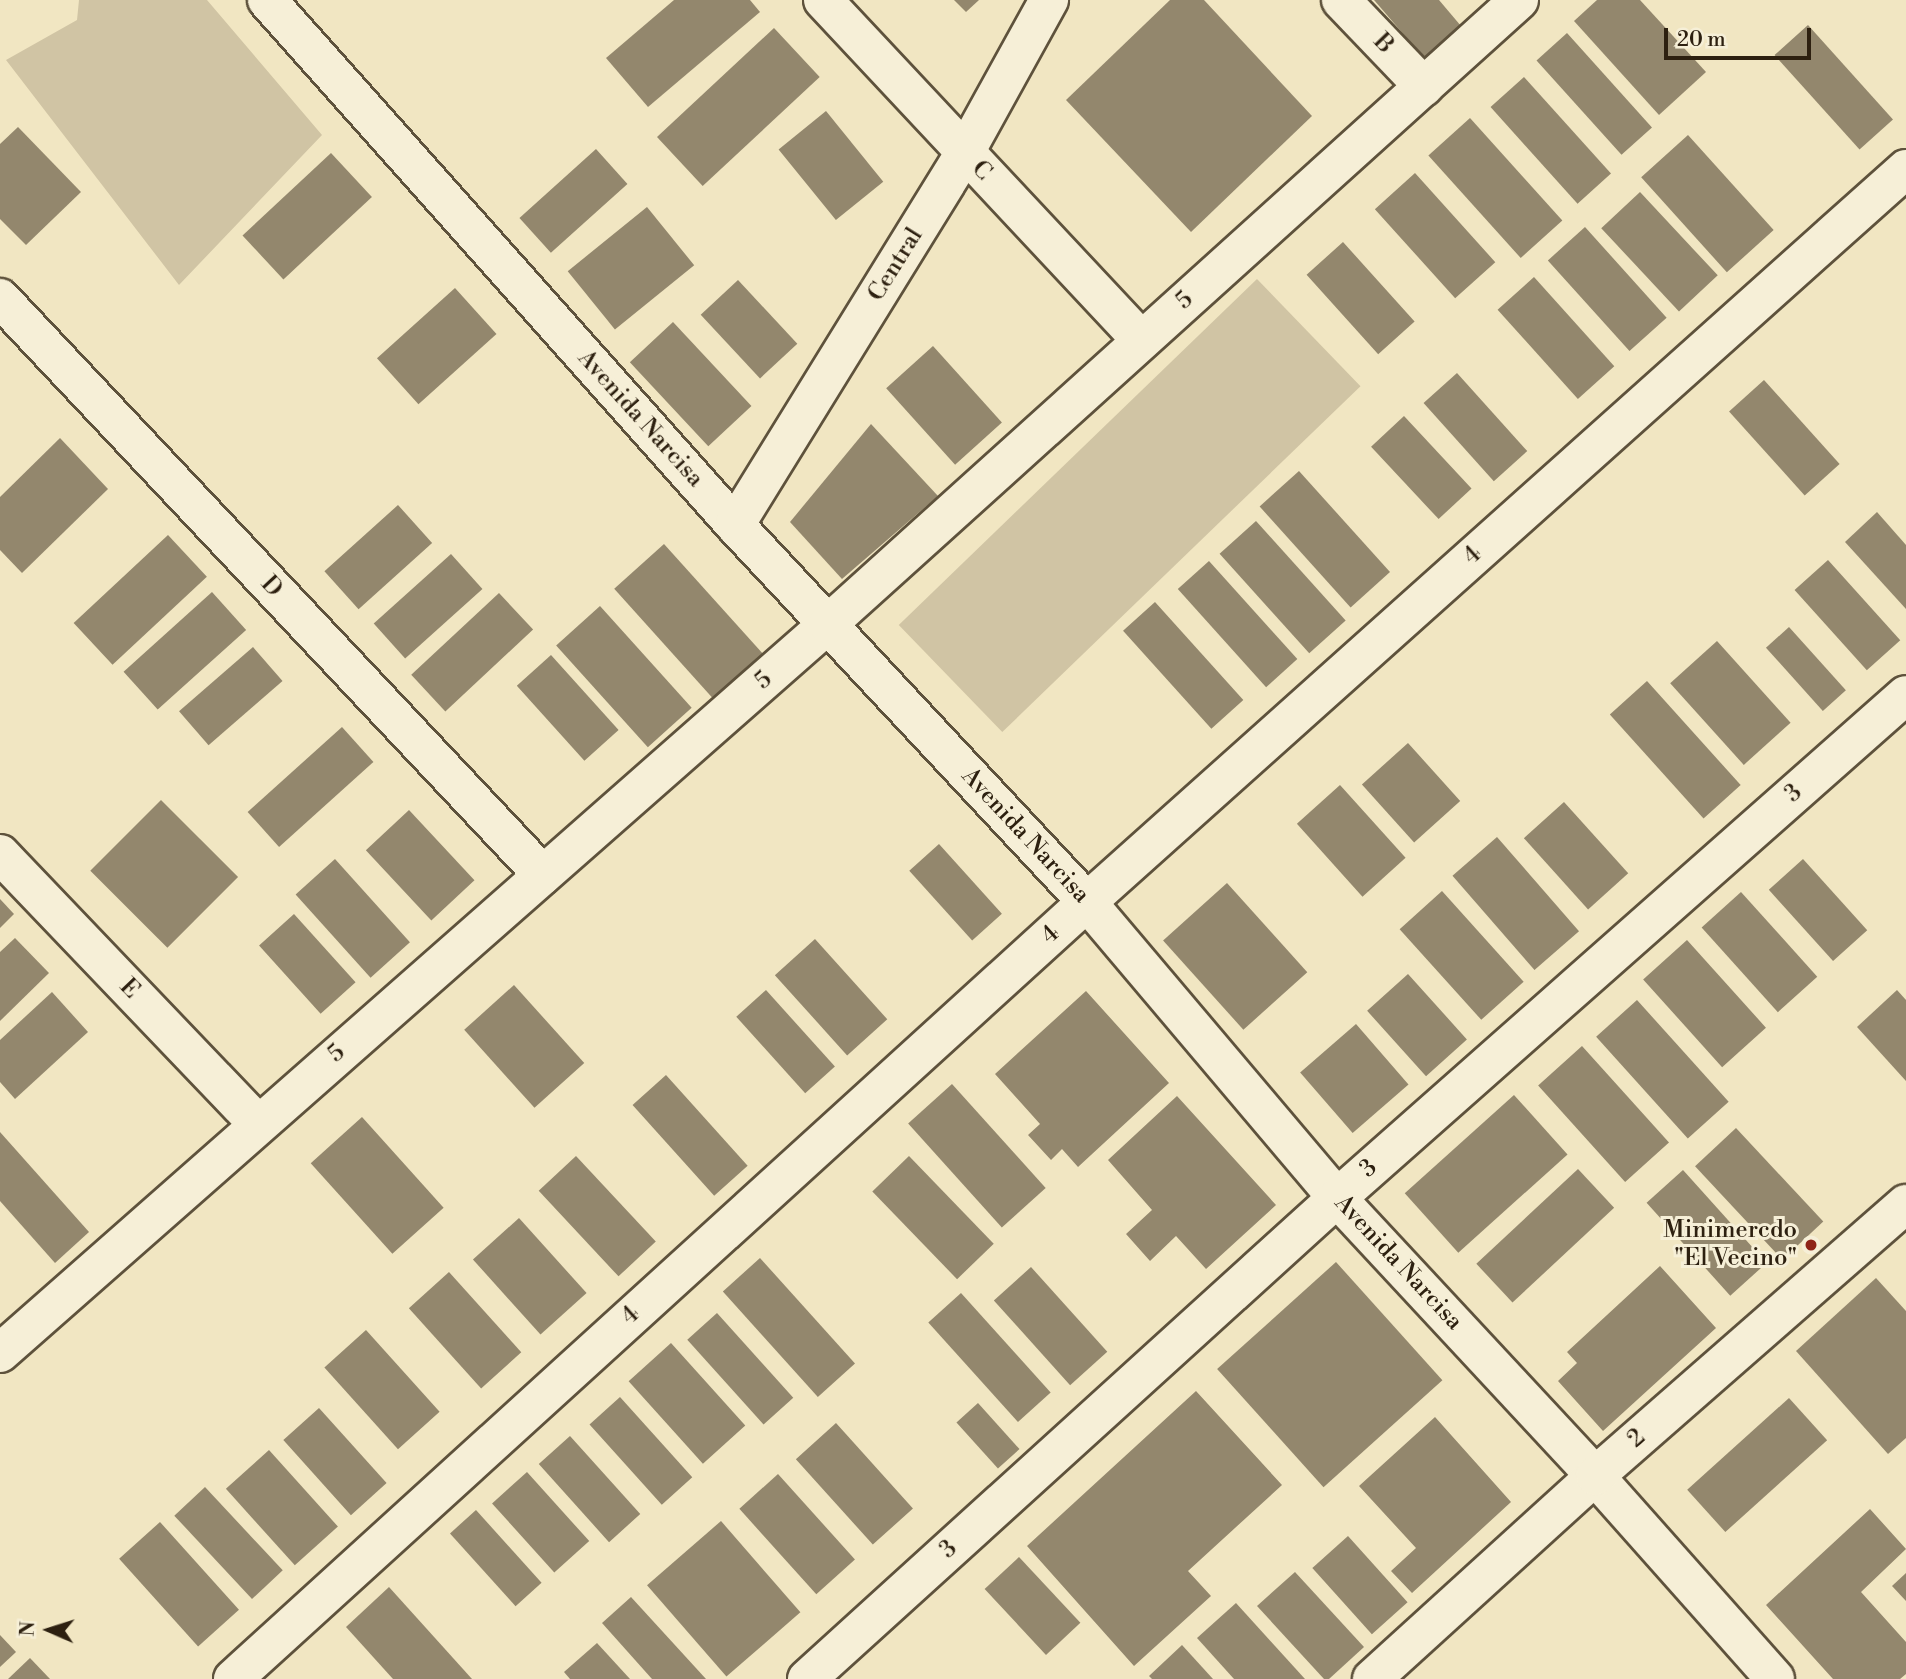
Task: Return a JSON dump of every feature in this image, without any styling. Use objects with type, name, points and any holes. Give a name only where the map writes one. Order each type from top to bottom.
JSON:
[{"type":"street","name":"Avenida Narcisa","points":[[267,0],[735,525],[1087,902],[1337,1198],[1595,1476],[1775,1679]]},
{"type":"street","name":"C","points":[[823,0],[964,154],[1142,340]]},
{"type":"street","name":"Central","points":[[735,525],[964,154],[1049,0]]},
{"type":"street","name":"B","points":[[1341,0],[1424,87]]},
{"type":"street","name":"5","points":[[0,1353],[828,624],[1519,0]]},
{"type":"street","name":"4","points":[[233,1679],[1087,902],[1906,169]]},
{"type":"street","name":"D","points":[[0,298],[543,876]]},
{"type":"street","name":"3","points":[[807,1679],[1337,1198],[1906,695]]},
{"type":"street","name":"E","points":[[0,854],[258,1124]]},
{"type":"street","name":"2","points":[[1373,1679],[1595,1476],[1906,1204]]},
{"type":"shaded area","points":[[79,0],[207,0],[322,135],[179,285],[6,60],[77,20]]},
{"type":"shaded area","points":[[1257,279],[1361,386],[1002,732],[899,625]]},
{"type":"building","points":[[674,0],[750,0],[760,12],[648,107],[606,58]]},
{"type":"building","points":[[954,0],[979,0],[966,12]]},
{"type":"building","points":[[1170,0],[1204,0],[1312,116],[1191,232],[1066,100]]},
{"type":"building","points":[[1374,0],[1439,0],[1461,26],[1424,58]]},
{"type":"building","points":[[1597,0],[1640,0],[1706,72],[1659,115],[1574,21]]},
{"type":"building","points":[[1808,25],[1893,119],[1860,149],[1775,55]]},
{"type":"building","points":[[774,28],[820,77],[703,186],[657,137]]},
{"type":"building","points":[[1567,33],[1652,127],[1622,155],[1537,60]]},
{"type":"building","points":[[1524,77],[1611,174],[1578,204],[1491,107]]},
{"type":"building","points":[[826,111],[883,182],[836,220],[779,149]]},
{"type":"building","points":[[1470,118],[1562,221],[1521,258],[1428,155]]},
{"type":"building","points":[[18,127],[81,192],[26,245],[0,219],[0,144]]},
{"type":"building","points":[[1688,135],[1774,230],[1727,272],[1641,177]]},
{"type":"building","points":[[596,149],[627,184],[551,253],[519,218]]},
{"type":"building","points":[[331,153],[372,197],[283,279],[243,236]]},
{"type":"building","points":[[1415,173],[1495,262],[1455,298],[1375,209]]},
{"type":"building","points":[[1640,192],[1718,275],[1679,312],[1601,228]]},
{"type":"building","points":[[647,207],[694,265],[615,329],[568,271]]},
{"type":"building","points":[[1585,227],[1667,318],[1629,351],[1548,260]]},
{"type":"building","points":[[1343,242],[1415,322],[1378,354],[1307,275]]},
{"type":"building","points":[[1534,277],[1614,366],[1578,399],[1498,310]]},
{"type":"building","points":[[738,280],[797,344],[760,378],[701,315]]},
{"type":"building","points":[[455,288],[496,334],[418,404],[377,358]]},
{"type":"building","points":[[673,322],[751,406],[708,446],[630,362]]},
{"type":"building","points":[[933,346],[1002,423],[955,465],[886,388]]},
{"type":"building","points":[[1457,373],[1527,451],[1494,481],[1424,403]]},
{"type":"building","points":[[1764,380],[1840,464],[1805,495],[1729,411]]},
{"type":"building","points":[[1404,416],[1472,488],[1439,519],[1371,447]]},
{"type":"building","points":[[871,424],[938,496],[842,579],[790,522]]},
{"type":"building","points":[[60,438],[108,489],[22,573],[0,550],[0,497]]},
{"type":"building","points":[[1299,471],[1390,572],[1351,608],[1260,506]]},
{"type":"building","points":[[398,505],[432,543],[359,609],[324,571]]},
{"type":"building","points":[[1877,512],[1906,545],[1906,609],[1845,542]]},
{"type":"building","points":[[1256,521],[1346,621],[1309,653],[1220,554]]},
{"type":"building","points":[[168,535],[207,577],[113,665],[74,623]]},
{"type":"building","points":[[664,544],[766,658],[717,703],[614,589]]},
{"type":"building","points":[[451,554],[482,589],[405,659],[374,624]]},
{"type":"building","points":[[1828,560],[1900,640],[1867,670],[1795,590]]},
{"type":"building","points":[[1209,561],[1297,659],[1266,687],[1178,589]]},
{"type":"building","points":[[212,592],[246,630],[158,710],[124,672]]},
{"type":"building","points":[[499,593],[533,630],[445,711],[411,675]]},
{"type":"building","points":[[1155,602],[1243,700],[1211,729],[1123,631]]},
{"type":"building","points":[[600,606],[692,708],[648,747],[556,645]]},
{"type":"building","points":[[1789,627],[1846,690],[1823,711],[1766,648]]},
{"type":"building","points":[[1717,641],[1791,723],[1744,765],[1670,683]]},
{"type":"building","points":[[253,647],[283,681],[209,745],[179,711]]},
{"type":"building","points":[[551,655],[619,730],[584,761],[517,686]]},
{"type":"building","points":[[1647,681],[1741,785],[1704,818],[1610,714]]},
{"type":"building","points":[[342,727],[373,762],[279,847],[248,812]]},
{"type":"building","points":[[1408,743],[1460,801],[1414,842],[1362,784]]},
{"type":"building","points":[[1340,785],[1406,858],[1362,897],[1297,824]]},
{"type":"building","points":[[161,800],[238,877],[167,948],[90,871]]},
{"type":"building","points":[[1564,802],[1628,873],[1588,909],[1524,838]]},
{"type":"building","points":[[409,810],[474,880],[431,920],[366,850]]},
{"type":"building","points":[[1497,837],[1579,931],[1534,970],[1452,876]]},
{"type":"building","points":[[939,844],[1002,914],[972,941],[909,871]]},
{"type":"building","points":[[335,859],[410,942],[371,978],[296,894]]},
{"type":"building","points":[[1803,859],[1867,930],[1833,961],[1769,890]]},
{"type":"building","points":[[1227,883],[1307,972],[1243,1030],[1163,941]]},
{"type":"building","points":[[1442,891],[1524,982],[1481,1020],[1400,929]]},
{"type":"building","points":[[1741,892],[1817,977],[1778,1012],[1702,927]]},
{"type":"building","points":[[0,899],[14,914],[0,928]]},
{"type":"building","points":[[294,914],[356,982],[321,1014],[259,945]]},
{"type":"building","points":[[15,938],[49,973],[0,1021],[0,952]]},
{"type":"building","points":[[815,939],[887,1019],[847,1055],[775,975]]},
{"type":"building","points":[[1687,940],[1766,1028],[1722,1067],[1643,979]]},
{"type":"building","points":[[1408,974],[1467,1039],[1426,1076],[1367,1011]]},
{"type":"building","points":[[514,985],[584,1063],[534,1108],[464,1030]]},
{"type":"building","points":[[766,990],[835,1067],[805,1093],[736,1017]]},
{"type":"building","points":[[1897,990],[1906,1000],[1906,1081],[1857,1027]]},
{"type":"building","points":[[1086,991],[1169,1083],[1078,1167],[1062,1149],[1051,1160],[1028,1135],[1040,1124],[995,1074]]},
{"type":"building","points":[[52,992],[88,1032],[15,1099],[0,1082],[0,1040]]},
{"type":"building","points":[[1637,1000],[1729,1102],[1688,1139],[1596,1037]]},
{"type":"building","points":[[1356,1024],[1408,1084],[1353,1133],[1300,1073]]},
{"type":"building","points":[[1582,1046],[1669,1143],[1625,1182],[1538,1085]]},
{"type":"building","points":[[666,1075],[748,1166],[714,1196],[633,1105]]},
{"type":"building","points":[[952,1084],[1046,1188],[1002,1228],[908,1123]]},
{"type":"building","points":[[1514,1095],[1568,1154],[1458,1253],[1405,1193]]},
{"type":"building","points":[[1177,1096],[1276,1205],[1206,1269],[1176,1236],[1150,1261],[1126,1234],[1152,1210],[1108,1160]]},
{"type":"building","points":[[362,1117],[444,1208],[392,1254],[311,1163]]},
{"type":"building","points":[[1736,1128],[1823,1222],[1782,1260],[1695,1166]]},
{"type":"building","points":[[0,1132],[89,1232],[55,1263],[0,1201]]},
{"type":"building","points":[[576,1156],[656,1242],[618,1276],[539,1191]]},
{"type":"building","points":[[909,1156],[994,1244],[957,1279],[872,1191]]},
{"type":"building","points":[[1578,1169],[1614,1208],[1512,1303],[1476,1264]]},
{"type":"building","points":[[1683,1170],[1767,1263],[1730,1296],[1647,1203]]},
{"type":"building","points":[[519,1218],[587,1293],[541,1335],[473,1259]]},
{"type":"building","points":[[760,1258],[855,1364],[818,1397],[723,1291]]},
{"type":"building","points":[[1336,1262],[1442,1380],[1323,1487],[1217,1369]]},
{"type":"building","points":[[1660,1266],[1716,1328],[1603,1431],[1558,1381],[1577,1363],[1567,1352]]},
{"type":"building","points":[[1031,1267],[1107,1352],[1070,1385],[994,1300]]},
{"type":"building","points":[[449,1272],[521,1352],[481,1388],[409,1308]]},
{"type":"building","points":[[1876,1278],[1906,1311],[1906,1438],[1888,1454],[1796,1351]]},
{"type":"building","points":[[961,1293],[1051,1393],[1018,1422],[928,1322]]},
{"type":"building","points":[[717,1313],[793,1398],[764,1424],[687,1340]]},
{"type":"building","points":[[366,1330],[440,1412],[398,1449],[324,1367]]},
{"type":"building","points":[[671,1343],[745,1425],[703,1464],[629,1381]]},
{"type":"building","points":[[1196,1391],[1282,1485],[1188,1571],[1211,1596],[1134,1666],[1027,1546]]},
{"type":"building","points":[[620,1397],[692,1477],[662,1505],[590,1424]]},
{"type":"building","points":[[1789,1398],[1827,1440],[1725,1532],[1687,1490]]},
{"type":"building","points":[[978,1403],[1019,1449],[998,1468],[956,1422]]},
{"type":"building","points":[[319,1408],[387,1483],[351,1515],[283,1440]]},
{"type":"building","points":[[1435,1417],[1511,1502],[1412,1593],[1391,1571],[1416,1548],[1359,1486]]},
{"type":"building","points":[[836,1423],[913,1508],[873,1545],[796,1459]]},
{"type":"building","points":[[570,1436],[640,1514],[609,1542],[539,1464]]},
{"type":"building","points":[[269,1450],[338,1527],[295,1565],[226,1489]]},
{"type":"building","points":[[527,1472],[589,1541],[554,1573],[492,1503]]},
{"type":"building","points":[[778,1474],[855,1559],[816,1594],[739,1509]]},
{"type":"building","points":[[205,1487],[283,1570],[252,1599],[174,1516]]},
{"type":"building","points":[[1870,1509],[1906,1549],[1861,1592],[1906,1642],[1906,1674],[1900,1679],[1833,1679],[1766,1605]]},
{"type":"building","points":[[476,1510],[542,1583],[516,1606],[450,1533]]},
{"type":"building","points":[[721,1521],[800,1612],[726,1677],[647,1585]]},
{"type":"building","points":[[160,1522],[239,1610],[198,1646],[119,1559]]},
{"type":"building","points":[[1348,1536],[1408,1602],[1372,1634],[1312,1568]]},
{"type":"building","points":[[1019,1557],[1080,1623],[1046,1655],[985,1589]]},
{"type":"building","points":[[1295,1572],[1364,1647],[1329,1679],[1324,1679],[1257,1606]]},
{"type":"building","points":[[1906,1573],[1906,1601],[1892,1586]]},
{"type":"building","points":[[389,1587],[472,1679],[393,1679],[346,1627]]},
{"type":"building","points":[[631,1597],[706,1679],[652,1679],[602,1623]]},
{"type":"building","points":[[1236,1603],[1305,1679],[1234,1679],[1197,1638]]},
{"type":"building","points":[[0,1635],[16,1652],[0,1667]]},
{"type":"building","points":[[597,1643],[630,1679],[570,1679],[564,1672]]},
{"type":"building","points":[[1182,1645],[1213,1679],[1152,1679],[1149,1676]]},
{"type":"building","points":[[30,1658],[50,1679],[8,1679]]},
{"type":"place","name":"Minimercdo \"El Vecino\"","points":[[1811,1245]]}]
